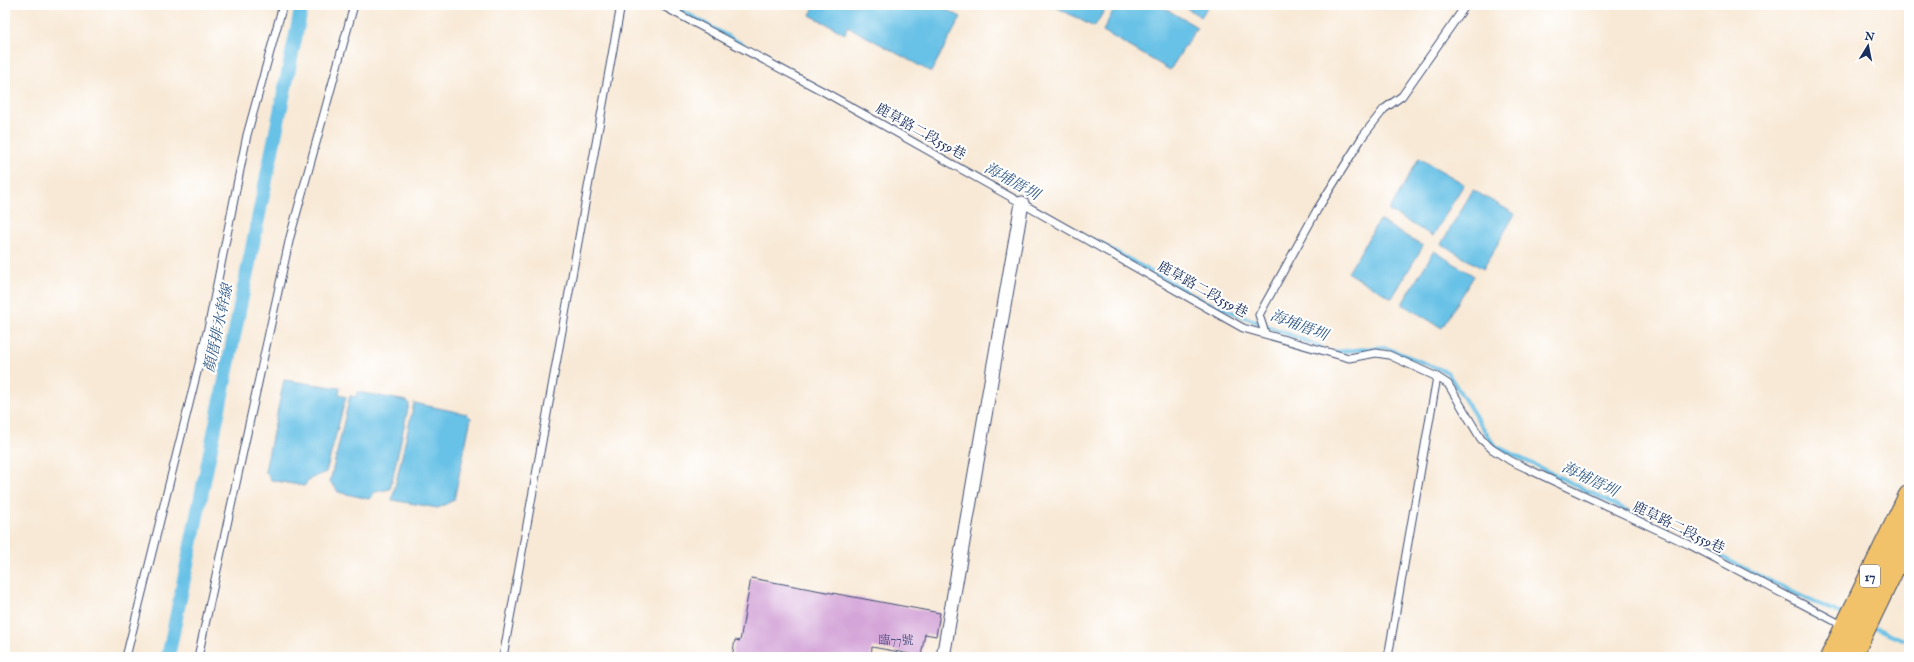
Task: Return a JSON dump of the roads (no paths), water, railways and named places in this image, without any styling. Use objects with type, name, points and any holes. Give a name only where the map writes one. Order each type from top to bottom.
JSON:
[{"type":"main road","name":"17","points":[[1851,657],[1853,632],[1909,496]]},
{"type":"main road","name":"17","points":[[1831,657],[1853,632],[1909,536]]},
{"type":"street","points":[[943,657],[1022,203]]},
{"type":"lane","points":[[126,657],[209,324],[247,135],[283,5]]},
{"type":"lane","points":[[198,657],[290,237],[354,5]]},
{"type":"lane","points":[[503,657],[621,5]]},
{"type":"lane","name":"鹿草路二段559巷","points":[[661,5],[828,94],[1243,328],[1266,333],[1349,358],[1376,353],[1389,355],[1437,377],[1448,384],[1481,439],[1492,449],[1511,461],[1690,545],[1853,632]]},
{"type":"lane","points":[[676,12],[680,5]]},
{"type":"lane","points":[[1266,333],[1259,315],[1321,203],[1371,125],[1384,109],[1402,96],[1466,5]]},
{"type":"lane","points":[[1388,657],[1437,377]]},
{"type":"water","points":[[815,5],[938,5],[961,17],[931,72],[847,26],[845,34],[810,15]]},
{"type":"water","points":[[1052,5],[1108,5],[1094,27]]},
{"type":"water","points":[[1116,5],[1159,5],[1197,27],[1170,70],[1103,31]]},
{"type":"water","points":[[1181,5],[1209,5],[1201,17]]},
{"type":"water","points":[[1419,158],[1464,184],[1433,236],[1389,211]]},
{"type":"water","points":[[1473,190],[1515,214],[1483,269],[1441,244]]},
{"type":"water","points":[[1379,220],[1423,246],[1392,298],[1348,273]]},
{"type":"water","points":[[1434,251],[1474,276],[1442,328],[1402,304]]},
{"type":"water","points":[[284,380],[340,388],[339,394],[346,397],[326,472],[310,479],[304,486],[271,480],[265,471]]},
{"type":"water","points":[[357,392],[407,401],[409,404],[390,489],[375,492],[369,499],[338,492],[330,482],[350,396],[356,397]]},
{"type":"water","points":[[414,403],[467,414],[471,418],[454,500],[438,508],[392,500]]},
{"type":"waterway","name":"顏厝排水幹線","points":[[168,657],[302,5]]},
{"type":"waterway","name":"海埔厝圳","points":[[672,5],[756,52]]},
{"type":"waterway","name":"海埔厝圳","points":[[1094,240],[1204,301],[1321,347]]},
{"type":"waterway","name":"海埔厝圳","points":[[1335,352],[1384,347],[1447,372],[1494,445],[1807,599],[1844,615]]},
{"type":"waterway","name":"海埔厝圳","points":[[1873,627],[1909,642]]}]
